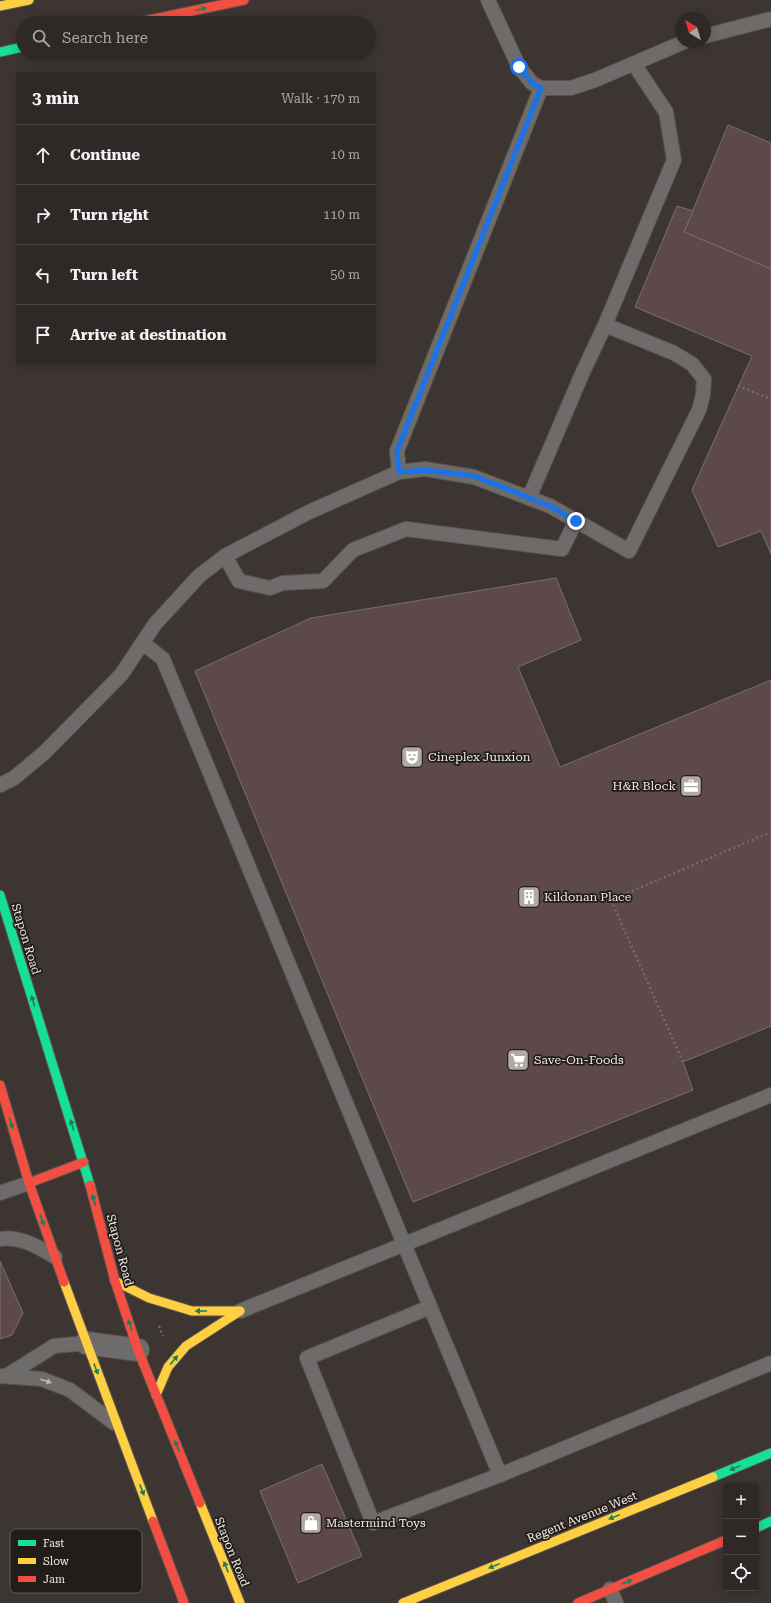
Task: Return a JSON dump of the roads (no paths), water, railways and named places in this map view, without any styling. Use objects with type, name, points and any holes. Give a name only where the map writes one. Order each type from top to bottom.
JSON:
[{"type":"street","points":[[0,6],[29,0]]},
{"type":"street","points":[[168,16],[244,0]]},
{"type":"street","points":[[0,52],[16,49]]},
{"type":"street","name":"Stapon Road","points":[[0,895],[84,1162],[115,1281],[138,1350],[240,1603]]},
{"type":"street","points":[[0,1085],[29,1183],[55,1257],[184,1603]]},
{"type":"street","points":[[29,1183],[84,1162]]},
{"type":"street","points":[[115,1281],[149,1298],[192,1311],[240,1311]]},
{"type":"street","points":[[156,1395],[168,1367],[186,1346],[240,1311]]},
{"type":"street","points":[[86,1343],[138,1350]]},
{"type":"street","name":"Regent Avenue West","points":[[403,1603],[771,1453]]},
{"type":"street","points":[[759,1527],[771,1521]]},
{"type":"street","points":[[578,1603],[723,1541]]},
{"type":"lane","points":[[488,0],[519,67],[532,83],[541,88],[572,88],[595,80],[675,46]]},
{"type":"lane","points":[[711,34],[771,18]]},
{"type":"lane","points":[[529,498],[582,374],[605,325],[674,160],[666,112],[634,64]]},
{"type":"lane","points":[[399,472],[397,451],[541,88]]},
{"type":"lane","points":[[0,785],[14,778],[44,753],[121,675],[155,624],[199,576],[225,556],[309,512],[399,472],[425,470],[474,476],[550,506],[629,551],[699,410],[703,395],[704,379],[692,364],[674,353],[605,325]]},
{"type":"lane","points":[[225,556],[239,581],[270,588],[283,583],[323,581],[353,550],[406,529],[562,549],[576,521]]},
{"type":"lane","points":[[143,643],[163,659],[500,1475]]},
{"type":"lane","points":[[240,1311],[771,1095]]},
{"type":"lane","points":[[0,1193],[29,1183]]},
{"type":"lane","points":[[0,1239],[11,1238],[25,1242],[43,1249],[55,1257]]},
{"type":"lane","points":[[430,1307],[307,1358],[373,1523],[500,1475],[771,1363]]},
{"type":"lane","points":[[4,1376],[54,1346],[86,1343]]},
{"type":"lane","points":[[4,1376],[42,1379],[70,1390],[117,1425]]},
{"type":"lane","points":[[610,1589],[616,1603]]},
{"type":"place","name":"Cineplex Junxion","points":[[412,757]]},
{"type":"place","name":"H&R Block","points":[[691,786]]},
{"type":"place","name":"Kildonan Place","points":[[529,897]]},
{"type":"place","name":"Save-On-Foods","points":[[518,1060]]},
{"type":"place","name":"Mastermind Toys","points":[[311,1523]]}]
